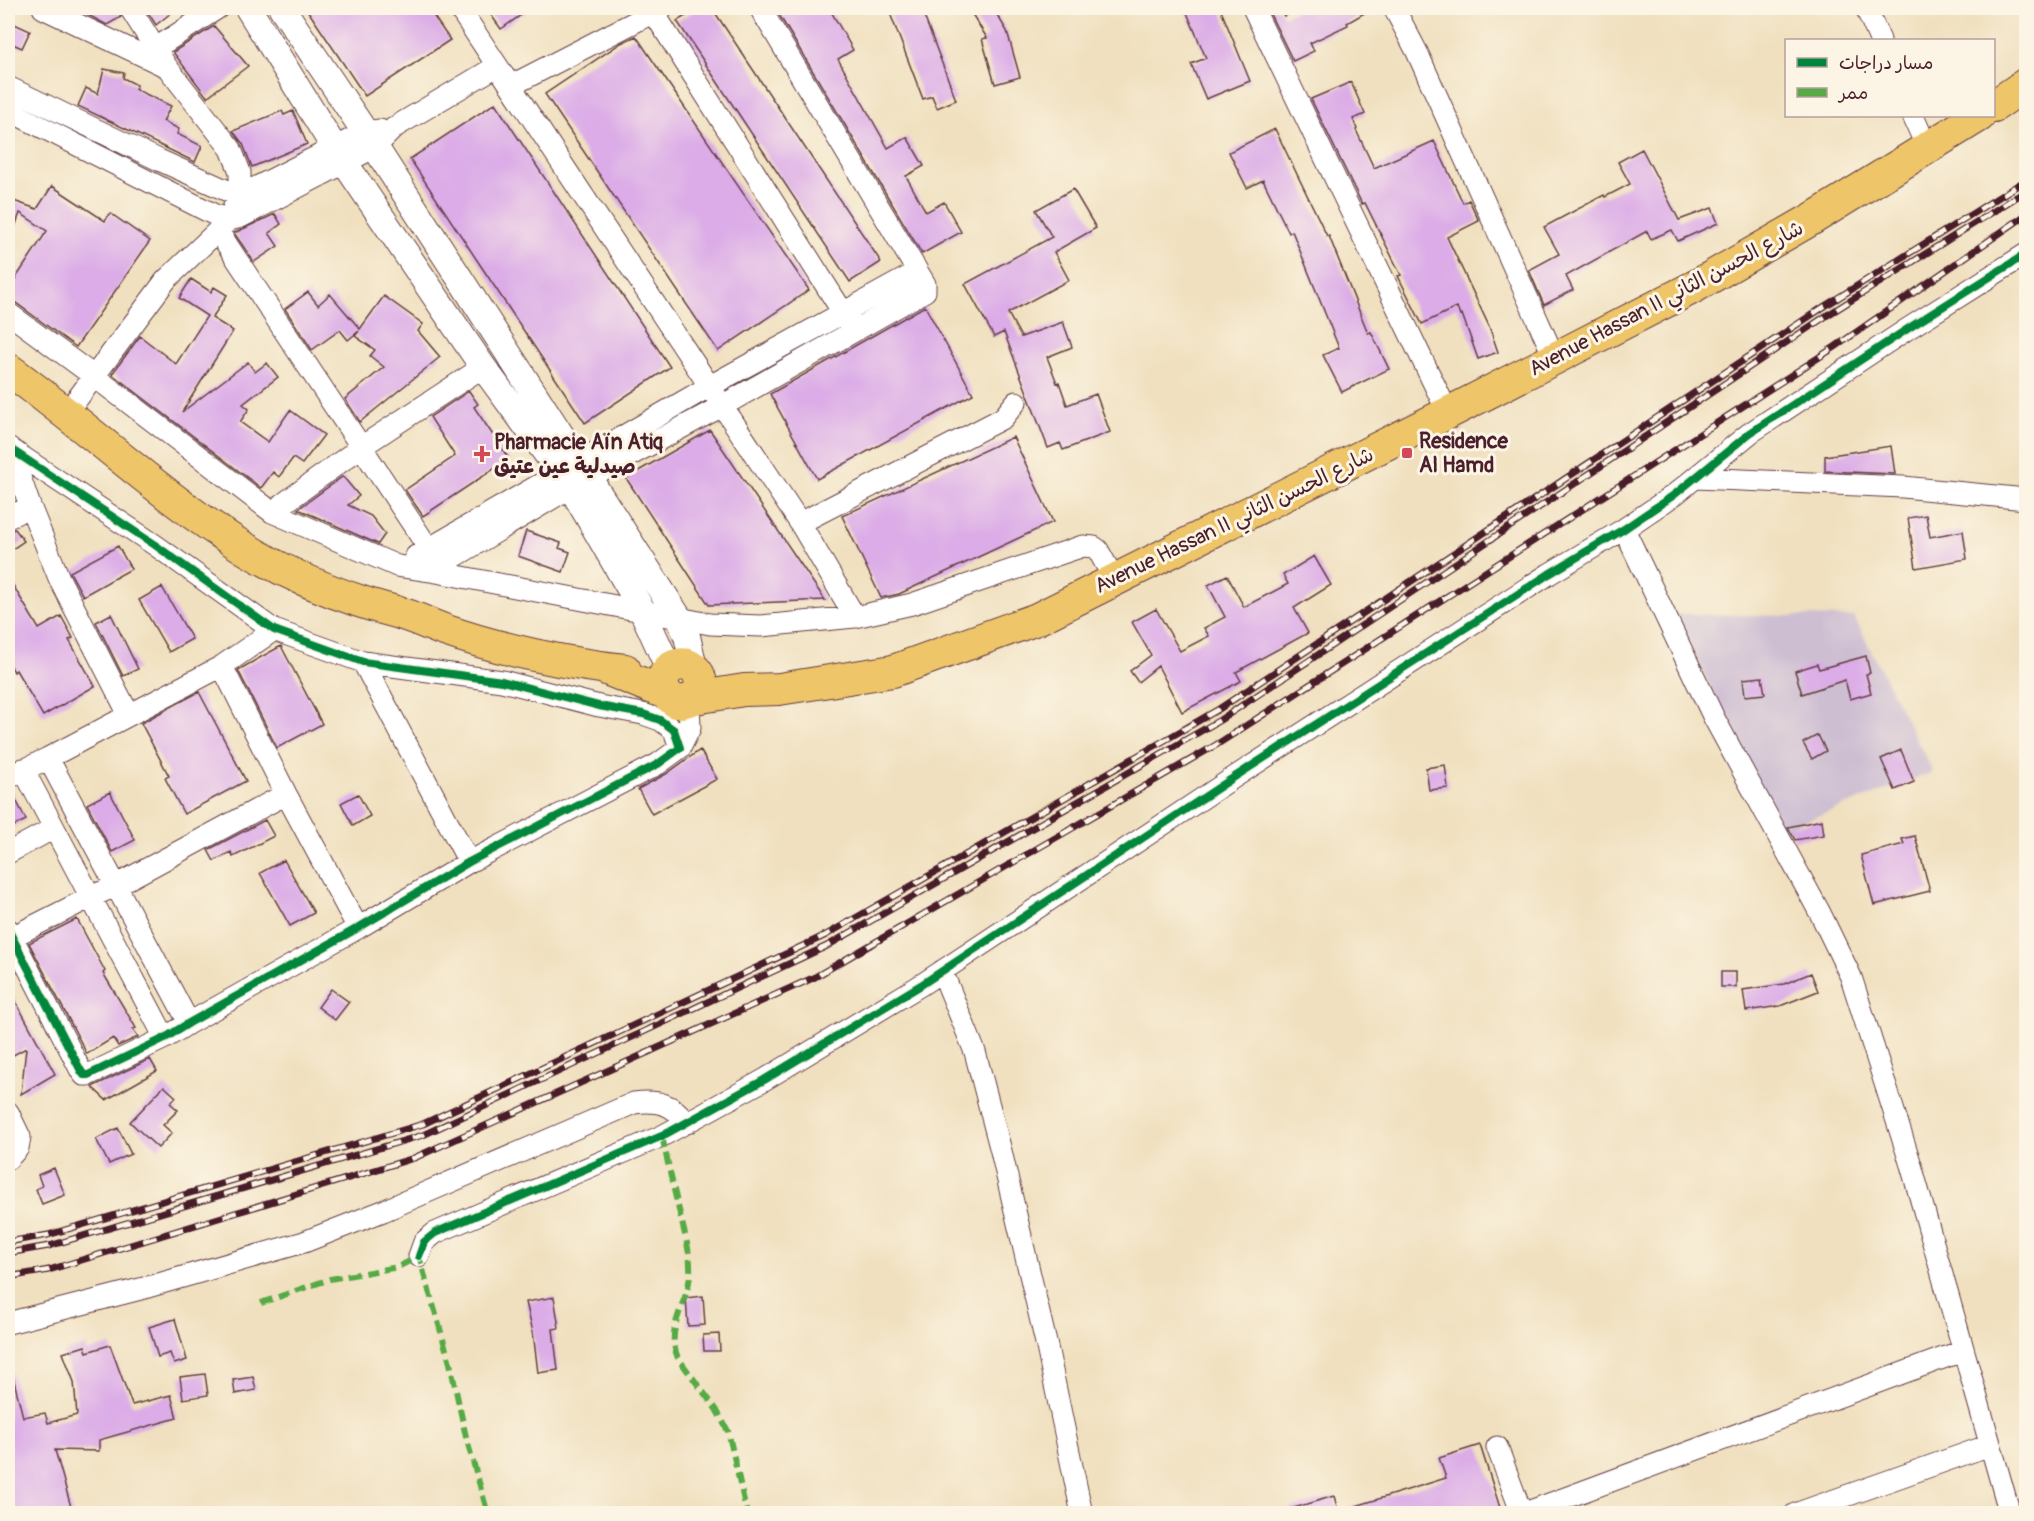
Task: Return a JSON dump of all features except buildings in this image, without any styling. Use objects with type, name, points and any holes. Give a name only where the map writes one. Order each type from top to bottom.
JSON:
[{"type":"main road","points":[[1995,105],[2026,84]]},
{"type":"main road","name":"Avenue Hassan II شارع الحسن الثاني","points":[[10,374],[66,414],[194,514],[248,550],[325,589],[363,603],[405,614],[445,630],[510,649],[682,683],[744,690],[779,689],[893,671],[1037,619],[1694,287],[1812,219],[1976,117]]},
{"type":"street","points":[[43,8],[167,67]]},
{"type":"street","points":[[130,8],[167,67],[231,149],[240,172],[238,196],[224,225]]},
{"type":"street","points":[[156,48],[218,8]]},
{"type":"street","points":[[248,8],[340,155],[483,367],[575,475],[679,618],[687,636],[682,683],[690,728],[680,748],[658,764],[469,862],[165,1038],[84,1075],[9,935],[116,886],[286,794]]},
{"type":"street","points":[[282,8],[370,140],[575,475],[642,610],[682,683]]},
{"type":"street","points":[[459,8],[800,523],[855,617]]},
{"type":"street","points":[[397,566],[575,475],[722,406],[925,292],[925,284],[760,8]]},
{"type":"street","points":[[1253,8],[1448,413]]},
{"type":"street","points":[[1394,8],[1422,62],[1555,359]]},
{"type":"street","points":[[1866,8],[1880,39]]},
{"type":"street","points":[[512,85],[658,10],[842,311],[858,330]]},
{"type":"street","points":[[12,107],[159,160],[238,196],[340,155],[370,140],[497,66]]},
{"type":"street","points":[[12,107],[215,215],[224,225],[361,447],[429,549],[431,571]]},
{"type":"street","points":[[1913,117],[1927,148]]},
{"type":"street","points":[[66,414],[166,280],[224,225],[241,217],[340,155]]},
{"type":"street","points":[[419,1256],[424,1242],[435,1233],[662,1136],[764,1080],[942,971],[1233,778],[1549,574],[1624,529],[1696,478],[1750,433],[2026,254]]},
{"type":"street","points":[[431,571],[710,386],[842,311],[917,272]]},
{"type":"street","points":[[8,313],[95,376],[272,512],[397,566],[710,624],[761,626],[855,617],[912,604],[1083,546],[1094,547],[1098,550],[1114,579]]},
{"type":"street","points":[[272,512],[361,447],[483,367]]},
{"type":"street","points":[[800,523],[1003,418],[1016,402]]},
{"type":"street","points":[[10,446],[30,506],[59,578],[129,715]]},
{"type":"street","points":[[10,446],[155,544],[274,630],[363,662],[502,681],[599,706],[643,714],[660,720],[674,730],[680,748]]},
{"type":"street","points":[[1696,478],[1903,487],[2026,500]]},
{"type":"street","points":[[8,518],[30,506]]},
{"type":"street","points":[[1624,529],[1713,718],[1836,943],[1851,977],[1911,1165],[2010,1514]]},
{"type":"street","points":[[165,1038],[54,828],[15,773],[48,758],[222,666],[274,630]]},
{"type":"street","points":[[363,662],[469,862]]},
{"type":"street","points":[[222,666],[286,794],[358,928]]},
{"type":"street","points":[[48,758],[189,1023]]},
{"type":"street","points":[[8,854],[54,828]]},
{"type":"street","points":[[942,971],[975,1052],[1001,1151],[1047,1347],[1082,1514]]},
{"type":"street","points":[[8,1323],[159,1284],[304,1242],[384,1211],[634,1103],[648,1101],[663,1103],[676,1110],[687,1123]]},
{"type":"street","points":[[8,1112],[20,1137],[18,1148],[8,1159]]},
{"type":"street","points":[[1497,1447],[1522,1514],[1962,1351]]},
{"type":"street","points":[[1795,1514],[1839,1506],[1990,1445]]},
{"type":"shaded area","points":[[1675,614],[1854,617],[1933,772],[1779,831]]},
{"type":"railway","points":[[8,1242],[48,1235],[423,1124],[826,935],[1219,709],[1825,306],[2026,180]]},
{"type":"railway","points":[[8,1253],[49,1246],[423,1135],[827,946],[1220,720],[1826,316],[2026,191]]},
{"type":"railway","points":[[8,1277],[49,1270],[414,1158],[815,977],[1216,745],[1835,347],[2026,215]]},
{"type":"marked path","points":[[662,1136],[690,1266],[689,1284],[675,1325],[674,1347],[678,1358],[716,1409],[728,1431],[747,1514]]},
{"type":"marked path","points":[[261,1303],[330,1279],[398,1267],[419,1256],[450,1363],[466,1437],[488,1514]]},
{"type":"cycle path","points":[[419,1256],[424,1242],[435,1233],[662,1136],[764,1080],[921,985],[1233,778],[1549,574],[1624,529],[1674,495],[1750,433],[2026,254]]},
{"type":"cycle path","points":[[8,929],[81,1071],[84,1075],[88,1075],[165,1038],[469,862],[658,764],[680,748],[674,730],[660,720],[643,714],[599,706],[502,681],[363,662],[274,630],[155,545],[12,450]]},
{"type":"place","name":"Residence Al Hamd","points":[[1407,453]]},
{"type":"place","name":"Pharmacie Aïn Atiq صيدلية عين عتيق","points":[[482,454]]}]
